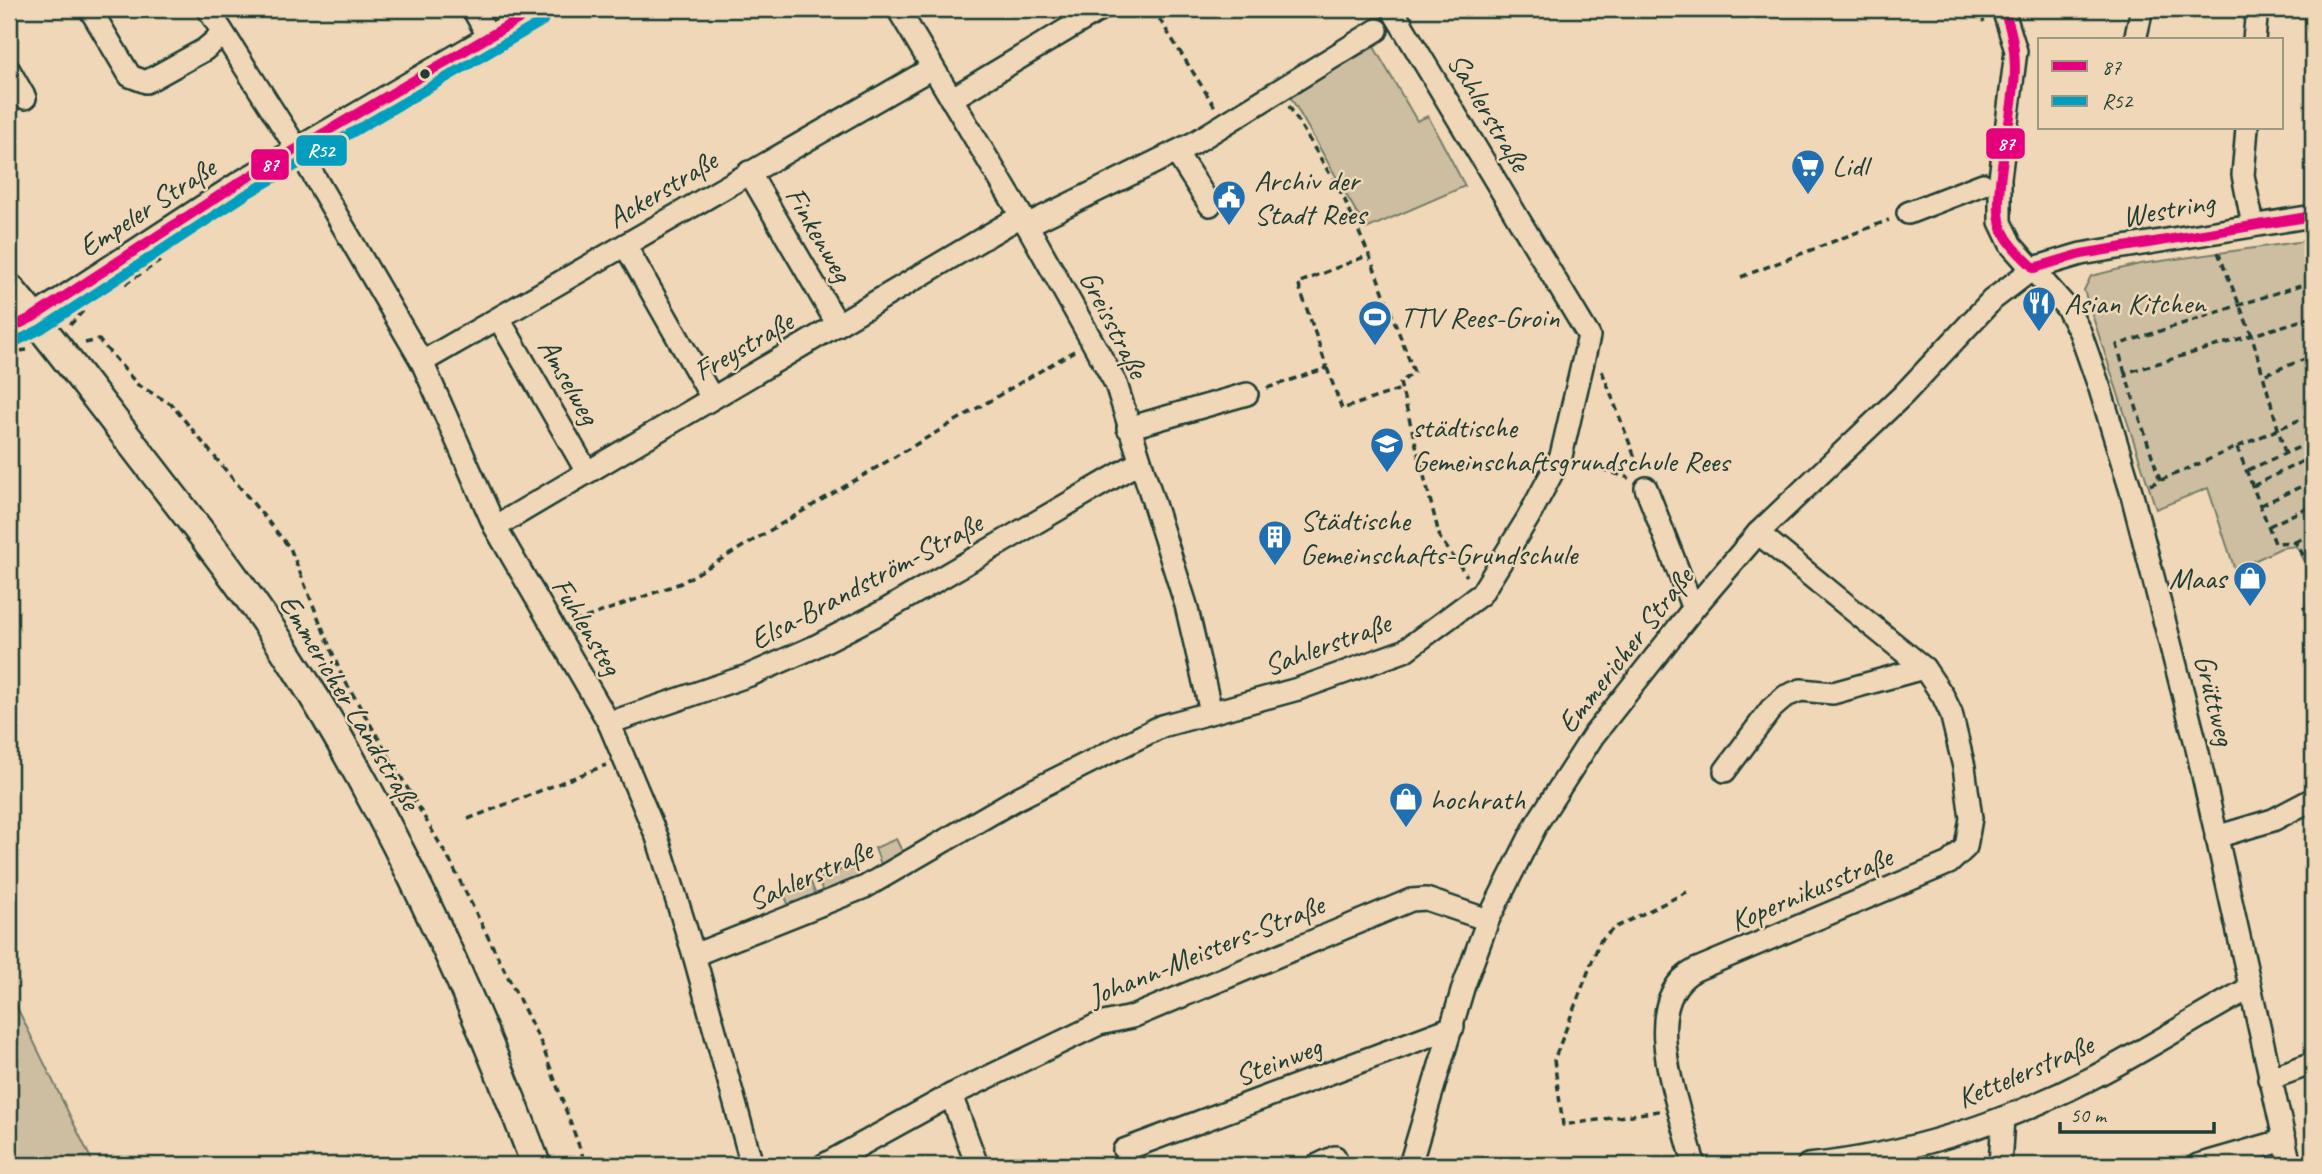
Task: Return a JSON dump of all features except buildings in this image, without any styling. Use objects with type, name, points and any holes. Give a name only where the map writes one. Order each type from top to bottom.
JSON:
[{"type":"main road","name":"Emmericher Landstraße","points":[[9,288],[21,323],[59,349],[245,594],[298,670],[347,751],[441,938],[496,1059],[536,1165]]},
{"type":"street","points":[[90,9],[130,76],[146,82],[204,50],[223,34]]},
{"type":"street","name":"Fuhlensteg","points":[[208,9],[297,149],[422,362],[495,527],[609,723],[657,837],[694,955],[752,1165]]},
{"type":"street","points":[[473,9],[488,36]]},
{"type":"street","name":"Empeler Straße","points":[[21,323],[240,182],[536,9]]},
{"type":"street","name":"Greisstraße","points":[[898,9],[1024,221],[1116,384],[1138,463],[1185,605],[1211,712]]},
{"type":"street","points":[[951,99],[1101,9]]},
{"type":"street","name":"Grüttweg","points":[[2003,9],[2016,51],[2000,178],[2000,222],[2011,245],[2067,308],[2080,332],[2131,491],[2216,837],[2290,1165]]},
{"type":"street","points":[[2135,38],[2142,9]]},
{"type":"street","points":[[2254,38],[2257,9]]},
{"type":"street","name":"Freystraße","points":[[495,527],[838,325],[1024,221],[1176,152],[1225,124],[1387,20]]},
{"type":"street","name":"Sahlerstraße","points":[[694,955],[865,887],[1018,798],[1162,726],[1298,689],[1404,651],[1481,594],[1528,518],[1561,456],[1589,336],[1387,20]]},
{"type":"street","name":"Ackerstraße","points":[[422,362],[932,68]]},
{"type":"street","points":[[9,69],[25,97]]},
{"type":"street","points":[[2247,130],[2243,175],[2253,225]]},
{"type":"street","points":[[1176,152],[1210,205]]},
{"type":"street","name":"Finkenweg","points":[[749,172],[838,325]]},
{"type":"street","points":[[1908,213],[1983,184]]},
{"type":"street","name":"Westring","points":[[2034,268],[2081,254],[2313,216]]},
{"type":"street","points":[[625,245],[712,398]]},
{"type":"street","name":"Emmericher Straße","points":[[1418,1163],[1464,985],[1488,920],[1536,823],[1593,736],[1693,609],[1758,533],[1903,395],[1992,300],[2034,268]]},
{"type":"street","name":"Amselweg","points":[[499,319],[587,472]]},
{"type":"street","points":[[1128,428],[1247,394]]},
{"type":"street","name":"Elsa-Brandström-Straße","points":[[609,723],[750,675],[812,648],[884,611],[1138,463]]},
{"type":"street","points":[[1639,479],[1693,609]]},
{"type":"street","name":"Kopernikusstraße","points":[[1693,1165],[1664,1036],[1667,1001],[1679,980],[1695,970],[1949,863],[1966,847],[1971,818],[1951,713],[1924,668],[1758,533]]},
{"type":"street","points":[[1725,771],[1771,709],[1786,696],[1801,690],[1833,693],[1924,668]]},
{"type":"street","points":[[2216,837],[2273,820],[2313,799]]},
{"type":"street","name":"Johann-Meisters-Straße","points":[[824,1165],[951,1095],[1099,1024],[1132,1017],[1411,900],[1426,899],[1488,920]]},
{"type":"street","name":"Kettelerstraße","points":[[1808,1165],[1907,1147],[2003,1118],[2091,1078],[2250,988]]},
{"type":"street","name":"Steinweg","points":[[1124,1150],[1453,1027]]},
{"type":"street","points":[[2269,1079],[2313,1063]]},
{"type":"street","points":[[951,1095],[977,1165]]},
{"type":"street","points":[[2000,1165],[2003,1118]]},
{"type":"street","points":[[2198,1165],[2284,1140]]},
{"type":"path","points":[[1153,9],[1225,124]]},
{"type":"path","points":[[1279,90],[1343,196],[1369,255],[1414,372],[1399,383],[1440,538],[1481,594]]},
{"type":"path","points":[[1741,277],[1908,213]]},
{"type":"path","points":[[2217,250],[2252,336],[2276,430],[2285,453]]},
{"type":"path","points":[[1369,255],[1298,283],[1342,409],[1401,388]]},
{"type":"path","points":[[2160,480],[2117,345],[2313,281]]},
{"type":"path","points":[[2124,373],[2313,317]]},
{"type":"path","points":[[1589,336],[1639,479]]},
{"type":"path","points":[[59,349],[99,340],[138,385],[172,404],[290,548],[341,674],[451,863],[542,1045],[586,1165]]},
{"type":"path","points":[[556,629],[681,583],[1091,341]]},
{"type":"path","points":[[2263,375],[2313,356]]},
{"type":"path","points":[[1247,394],[1327,368]]},
{"type":"path","points":[[2131,491],[2313,414]]},
{"type":"path","points":[[2247,470],[2313,441]]},
{"type":"path","points":[[2237,447],[2275,543],[2295,542],[2313,533]]},
{"type":"path","points":[[1561,456],[1639,479]]},
{"type":"path","points":[[2253,485],[2313,456]]},
{"type":"path","points":[[2260,506],[2313,481]]},
{"type":"path","points":[[2269,526],[2313,506]]},
{"type":"path","points":[[2295,542],[2312,567]]},
{"type":"path","points":[[2303,609],[2313,603]]},
{"type":"path","points":[[468,819],[624,758]]},
{"type":"path","points":[[1679,1109],[1563,1125],[1554,1060],[1600,941],[1614,928],[1687,892]]},
{"type":"shaded area","points":[[1374,47],[1417,121],[1428,116],[1465,186],[1366,229],[1290,96]]},
{"type":"shaded area","points":[[2313,240],[2313,575],[2296,546],[2281,548],[2235,570],[2208,488],[2156,509],[2084,290],[2091,276],[2140,264]]},
{"type":"shaded area","points":[[896,839],[903,853],[881,864],[875,848]]},
{"type":"shaded area","points":[[854,865],[860,876],[823,892],[818,879]]},
{"type":"shaded area","points":[[811,882],[816,896],[789,906],[784,894]]},
{"type":"shaded area","points":[[9,991],[94,1165],[9,1165]]},
{"type":"transit line","name":"87","points":[[9,329],[33,317],[240,182],[536,9]]},
{"type":"transit line","name":"87","points":[[2003,9],[2011,30],[2015,73],[2000,183],[2000,220],[2009,242],[2034,268]]},
{"type":"transit line","name":"R52","points":[[15,342],[41,329],[247,194],[543,21]]},
{"type":"transit line","name":"87","points":[[2034,268],[2081,254],[2313,216]]},
{"type":"place","name":"Lidl","points":[[1808,196]]},
{"type":"place","name":"Archiv der Stadt Rees","points":[[1229,227]]},
{"type":"place","name":"Asian Kitchen","points":[[2039,333]]},
{"type":"place","name":"TTV Rees-Groin","points":[[1375,347]]},
{"type":"place","name":"städtische Gemeinschaftsgrundschule Rees","points":[[1387,474]]},
{"type":"place","name":"Städtische Gemeinschafts-Grundschule","points":[[1275,567]]},
{"type":"place","name":"Maas","points":[[2250,608]]},
{"type":"place","name":"hochrath","points":[[1406,829]]}]
